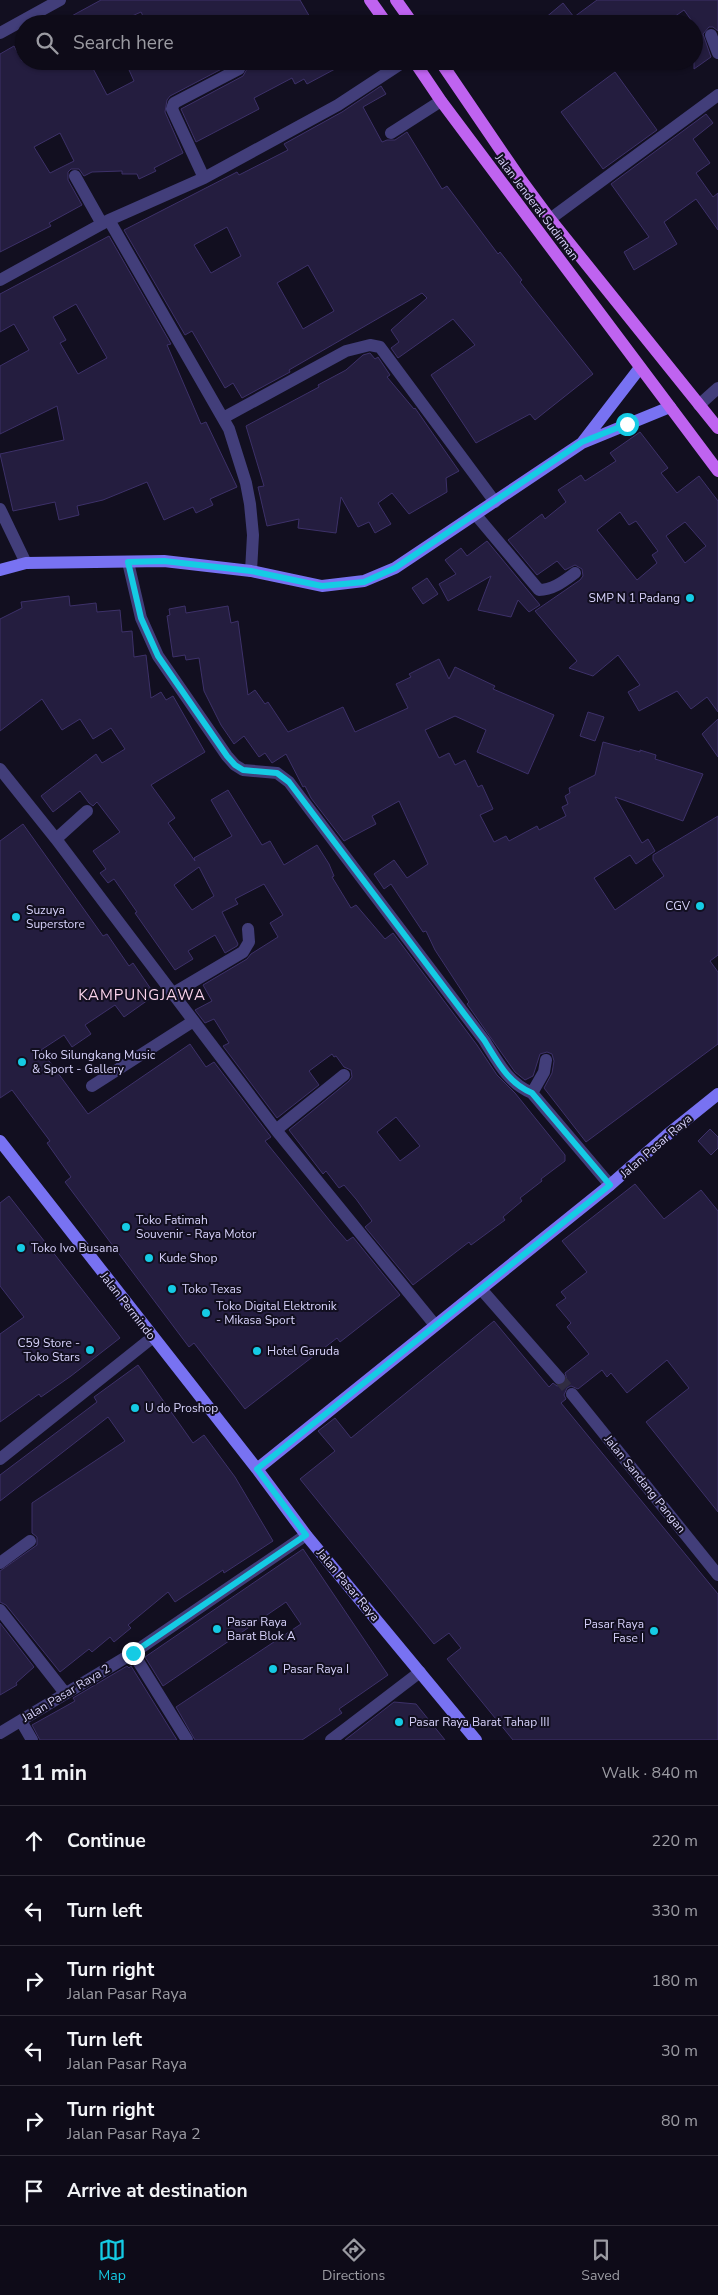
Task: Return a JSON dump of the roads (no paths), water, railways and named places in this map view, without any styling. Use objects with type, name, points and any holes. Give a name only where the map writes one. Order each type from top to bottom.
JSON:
[{"type":"main road","points":[[370,0],[381,15]]},
{"type":"main road","points":[[396,0],[407,15]]},
{"type":"main road","name":"Jalan Jenderal Sudirman","points":[[420,70],[440,101],[718,471]]},
{"type":"main road","points":[[446,70],[550,219],[718,428]]},
{"type":"main road","points":[[582,442],[639,368]]},
{"type":"main road","points":[[0,570],[26,563],[164,561],[251,571],[322,586],[364,582],[395,568],[582,442],[670,407]]},
{"type":"main road","name":"Jalan Pasar Raya","points":[[476,1740],[306,1535],[257,1469],[610,1185],[667,1135],[718,1094]]},
{"type":"main road","name":"Jalan Permindo","points":[[0,1141],[257,1469]]},
{"type":"street","points":[[33,15],[60,0]]},
{"type":"street","points":[[0,33],[15,25]]},
{"type":"street","points":[[711,35],[718,53]]},
{"type":"street","points":[[204,178],[172,109],[174,103],[237,70]]},
{"type":"street","points":[[0,280],[106,222],[204,178],[338,104],[391,70]]},
{"type":"street","points":[[550,219],[718,95]]},
{"type":"street","points":[[391,133],[440,101]]},
{"type":"street","points":[[75,176],[106,222],[223,418],[246,483],[253,535],[251,571]]},
{"type":"street","points":[[223,418],[346,351],[370,345],[380,347],[495,502]]},
{"type":"street","points":[[699,405],[718,388]]},
{"type":"street","points":[[0,509],[26,563]]},
{"type":"street","points":[[476,515],[539,590],[545,590],[560,584],[574,573]]},
{"type":"street","points":[[128,562],[141,618],[158,656],[227,756],[235,765],[243,770],[277,773],[289,782],[484,1040],[506,1076],[519,1087],[532,1093],[610,1185]]},
{"type":"street","points":[[0,769],[56,839],[192,1022],[276,1130],[435,1325]]},
{"type":"street","points":[[56,839],[86,811]]},
{"type":"street","points":[[172,994],[243,952],[249,942],[248,930]]},
{"type":"street","points":[[92,1086],[192,1022]]},
{"type":"street","points":[[532,1093],[544,1072],[546,1060]]},
{"type":"street","points":[[276,1130],[344,1075]]},
{"type":"street","points":[[482,1289],[555,1373]]},
{"type":"street","points":[[0,1459],[152,1337]]},
{"type":"street","name":"Jalan Sandang Pangan","points":[[572,1394],[718,1575]]},
{"type":"street","name":"Jalan Pasar Raya 2","points":[[0,1733],[133,1653],[306,1535]]},
{"type":"street","points":[[0,1563],[30,1541]]},
{"type":"street","points":[[0,1610],[65,1693]]},
{"type":"street","points":[[133,1653],[187,1740]]},
{"type":"street","points":[[330,1740],[420,1672]]},
{"type":"street","points":[[21,1721],[32,1740]]},
{"type":"tunnel","points":[[559,1378],[572,1394]]},
{"type":"place","name":"SMP N 1 Padang","points":[[690,598]]},
{"type":"place","name":"CGV","points":[[700,906]]},
{"type":"place","name":"Suzuya Superstore","points":[[16,917]]},
{"type":"place","name":"Toko Silungkang Music & Sport - Gallery","points":[[22,1062]]},
{"type":"place","name":"Toko Fatimah Souvenir - Raya Motor","points":[[126,1227]]},
{"type":"place","name":"Toko Ivo Busana","points":[[21,1248]]},
{"type":"place","name":"Kude Shop","points":[[149,1258]]},
{"type":"place","name":"Toko Texas","points":[[172,1289]]},
{"type":"place","name":"Toko Digital Elektronik - Mikasa Sport","points":[[206,1313]]},
{"type":"place","name":"C59 Store - Toko Stars","points":[[90,1350]]},
{"type":"place","name":"Hotel Garuda","points":[[257,1351]]},
{"type":"place","name":"U do Proshop","points":[[135,1408]]},
{"type":"place","name":"Pasar Raya Barat Blok A","points":[[217,1629]]},
{"type":"place","name":"Pasar Raya Fase I","points":[[654,1631]]},
{"type":"place","name":"Pasar Raya I","points":[[273,1669]]},
{"type":"place","name":"Pasar Raya Barat Tahap III","points":[[399,1722]]},
{"type":"district","name":"KAMPUNGJAWA","points":[[142,995]]}]
